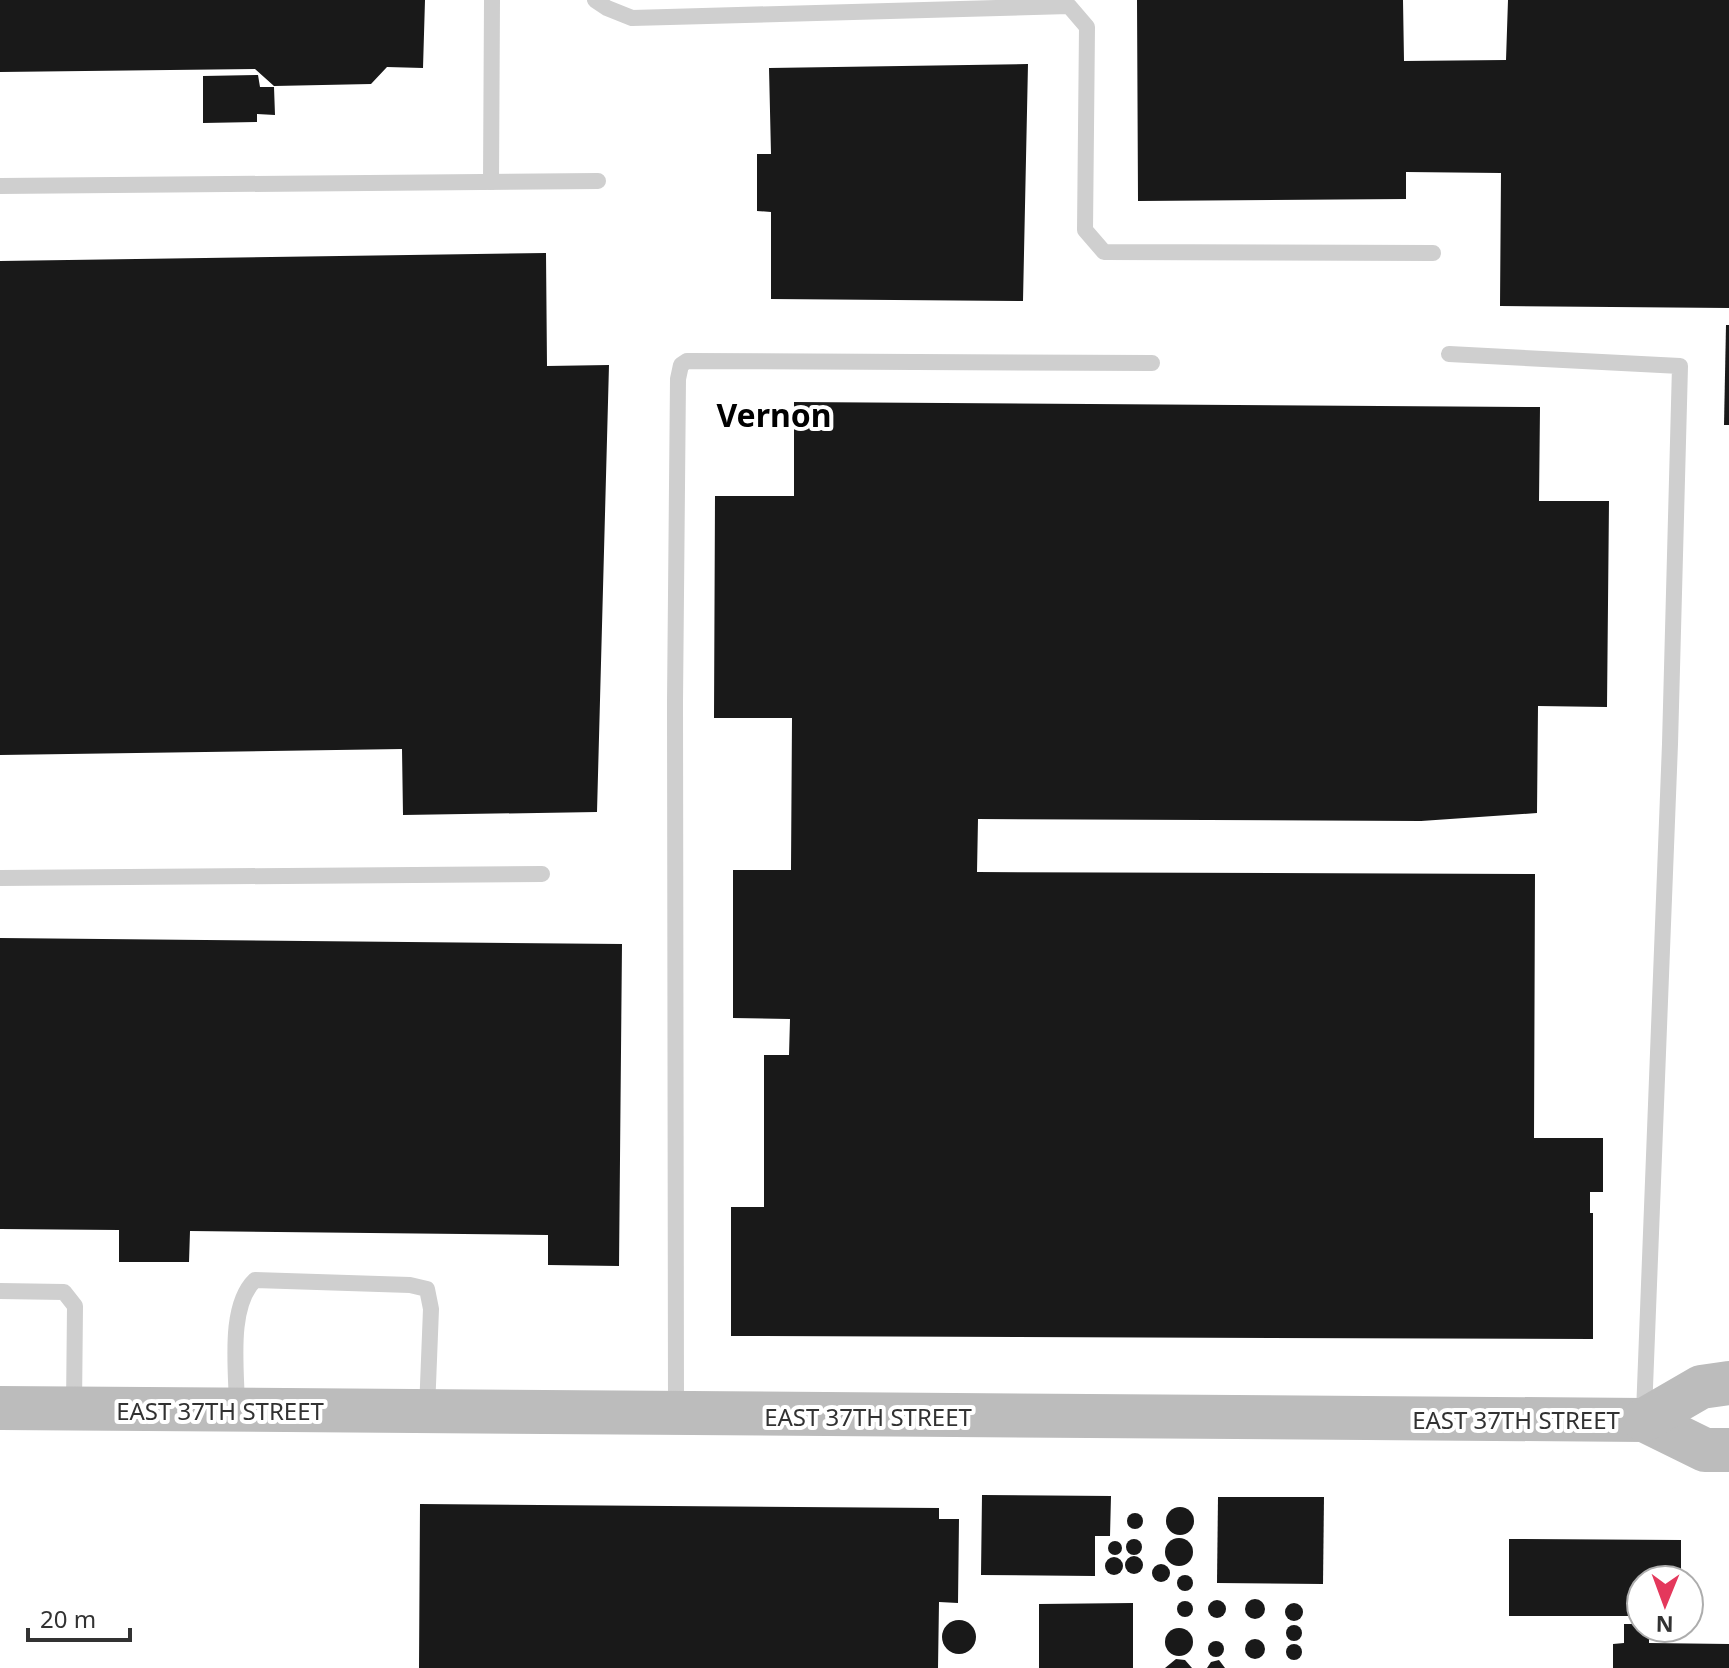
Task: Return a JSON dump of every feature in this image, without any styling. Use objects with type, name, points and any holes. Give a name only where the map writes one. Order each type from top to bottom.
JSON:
[{"type":"main road","points":[[1644,1420],[1701,1387],[1729,1383]]},
{"type":"main road","name":"EAST 37TH STREET","points":[[0,1408],[1644,1420],[1705,1450],[1729,1450]]},
{"type":"lane","points":[[491,182],[492,0]]},
{"type":"lane","points":[[595,0],[632,18],[1069,6],[1087,27],[1085,230],[1104,252],[1433,253]]},
{"type":"lane","points":[[0,186],[598,181]]},
{"type":"lane","points":[[1449,354],[1680,366],[1670,744],[1644,1420]]},
{"type":"lane","points":[[676,1415],[675,701],[678,379],[681,365],[687,361],[844,360],[1152,363]]},
{"type":"lane","points":[[0,878],[542,874]]},
{"type":"lane","points":[[237,1410],[237,1322],[244,1291],[255,1280],[410,1285],[427,1289],[431,1309],[427,1412]]},
{"type":"lane","points":[[0,1291],[64,1292],[75,1306],[74,1409]]},
{"type":"building","points":[[0,0],[425,0],[423,68],[387,67],[371,84],[274,86],[255,69],[0,72]]},
{"type":"building","points":[[1137,0],[1403,0],[1404,61],[1506,60],[1508,0],[1729,0],[1729,308],[1500,306],[1501,173],[1406,172],[1406,199],[1138,201]]},
{"type":"building","points":[[1028,64],[1023,301],[771,299],[771,212],[757,211],[757,154],[771,154],[769,68]]},
{"type":"building","points":[[258,75],[260,87],[274,87],[275,115],[257,114],[257,122],[203,123],[203,76]]},
{"type":"building","points":[[546,253],[547,366],[609,365],[597,812],[403,815],[402,749],[0,755],[0,261]]},
{"type":"building","points":[[1726,325],[1729,325],[1729,425],[1724,425]]},
{"type":"building","points":[[794,402],[1540,407],[1539,501],[1609,501],[1607,707],[1538,706],[1537,813],[1421,821],[978,819],[977,872],[1535,874],[1534,1138],[1603,1138],[1603,1192],[1590,1192],[1590,1213],[1593,1213],[1593,1339],[731,1336],[731,1207],[764,1207],[764,1055],[789,1055],[790,1019],[733,1018],[733,870],[791,870],[792,718],[714,718],[715,496],[794,496]]},
{"type":"building","points":[[0,938],[622,944],[619,1266],[548,1265],[548,1235],[190,1231],[189,1262],[119,1262],[119,1230],[0,1229]]},
{"type":"building","points":[[982,1495],[1111,1496],[1110,1536],[1095,1536],[1095,1576],[981,1575]]},
{"type":"building","points":[[1218,1497],[1324,1497],[1323,1584],[1217,1583]]},
{"type":"building","points":[[420,1504],[939,1508],[939,1519],[959,1519],[958,1603],[939,1602],[938,1668],[419,1668]]},
{"type":"building","points":[[1180,1507],[1190,1511],[1194,1521],[1190,1531],[1180,1535],[1170,1531],[1166,1521],[1170,1511]]},
{"type":"building","points":[[1132,1513],[1138,1513],[1143,1521],[1141,1527],[1132,1529],[1127,1524],[1127,1518]]},
{"type":"building","points":[[1179,1538],[1189,1542],[1193,1552],[1189,1562],[1179,1566],[1169,1562],[1165,1552],[1169,1542]]},
{"type":"building","points":[[1131,1539],[1137,1539],[1142,1547],[1140,1553],[1131,1555],[1126,1550],[1126,1544]]},
{"type":"building","points":[[1509,1539],[1681,1540],[1681,1564],[1625,1564],[1625,1616],[1509,1616]]},
{"type":"building","points":[[1115,1541],[1122,1548],[1115,1555],[1108,1548]]},
{"type":"building","points":[[1134,1556],[1143,1565],[1134,1574],[1125,1565]]},
{"type":"building","points":[[1114,1557],[1123,1566],[1114,1575],[1105,1566]]},
{"type":"building","points":[[1161,1564],[1170,1573],[1161,1582],[1152,1573]]},
{"type":"building","points":[[1182,1575],[1188,1575],[1193,1583],[1191,1589],[1182,1591],[1177,1586],[1177,1580]]},
{"type":"building","points":[[1255,1599],[1262,1602],[1265,1609],[1262,1616],[1255,1619],[1248,1616],[1245,1609],[1248,1602]]},
{"type":"building","points":[[1217,1600],[1226,1609],[1217,1618],[1208,1609]]},
{"type":"building","points":[[1182,1601],[1188,1601],[1193,1609],[1191,1615],[1182,1617],[1177,1612],[1177,1606]]},
{"type":"building","points":[[1133,1603],[1133,1668],[1039,1668],[1039,1604]]},
{"type":"building","points":[[1294,1603],[1303,1612],[1294,1621],[1285,1612]]},
{"type":"building","points":[[959,1620],[971,1625],[976,1637],[971,1649],[959,1654],[947,1649],[942,1637],[947,1625]]},
{"type":"building","points":[[1625,1624],[1625,1644],[1729,1644],[1729,1668],[1613,1668],[1613,1644],[1624,1643]]},
{"type":"building","points":[[1291,1625],[1297,1625],[1302,1633],[1300,1639],[1291,1641],[1286,1636],[1286,1630]]},
{"type":"building","points":[[1179,1628],[1189,1632],[1193,1642],[1189,1652],[1179,1656],[1169,1652],[1165,1642],[1169,1632]]},
{"type":"building","points":[[1251,1639],[1259,1639],[1265,1649],[1259,1659],[1251,1659],[1245,1653],[1245,1645]]},
{"type":"building","points":[[1213,1641],[1219,1641],[1224,1649],[1222,1655],[1213,1657],[1208,1652],[1208,1646]]},
{"type":"building","points":[[1294,1644],[1300,1646],[1300,1658],[1294,1660],[1288,1658],[1286,1652],[1288,1646]]},
{"type":"building","points":[[1176,1659],[1185,1660],[1192,1668],[1165,1668]]},
{"type":"building","points":[[1219,1660],[1225,1668],[1207,1668],[1211,1662]]},
{"type":"district","name":"Vernon","points":[[774,414]]}]
